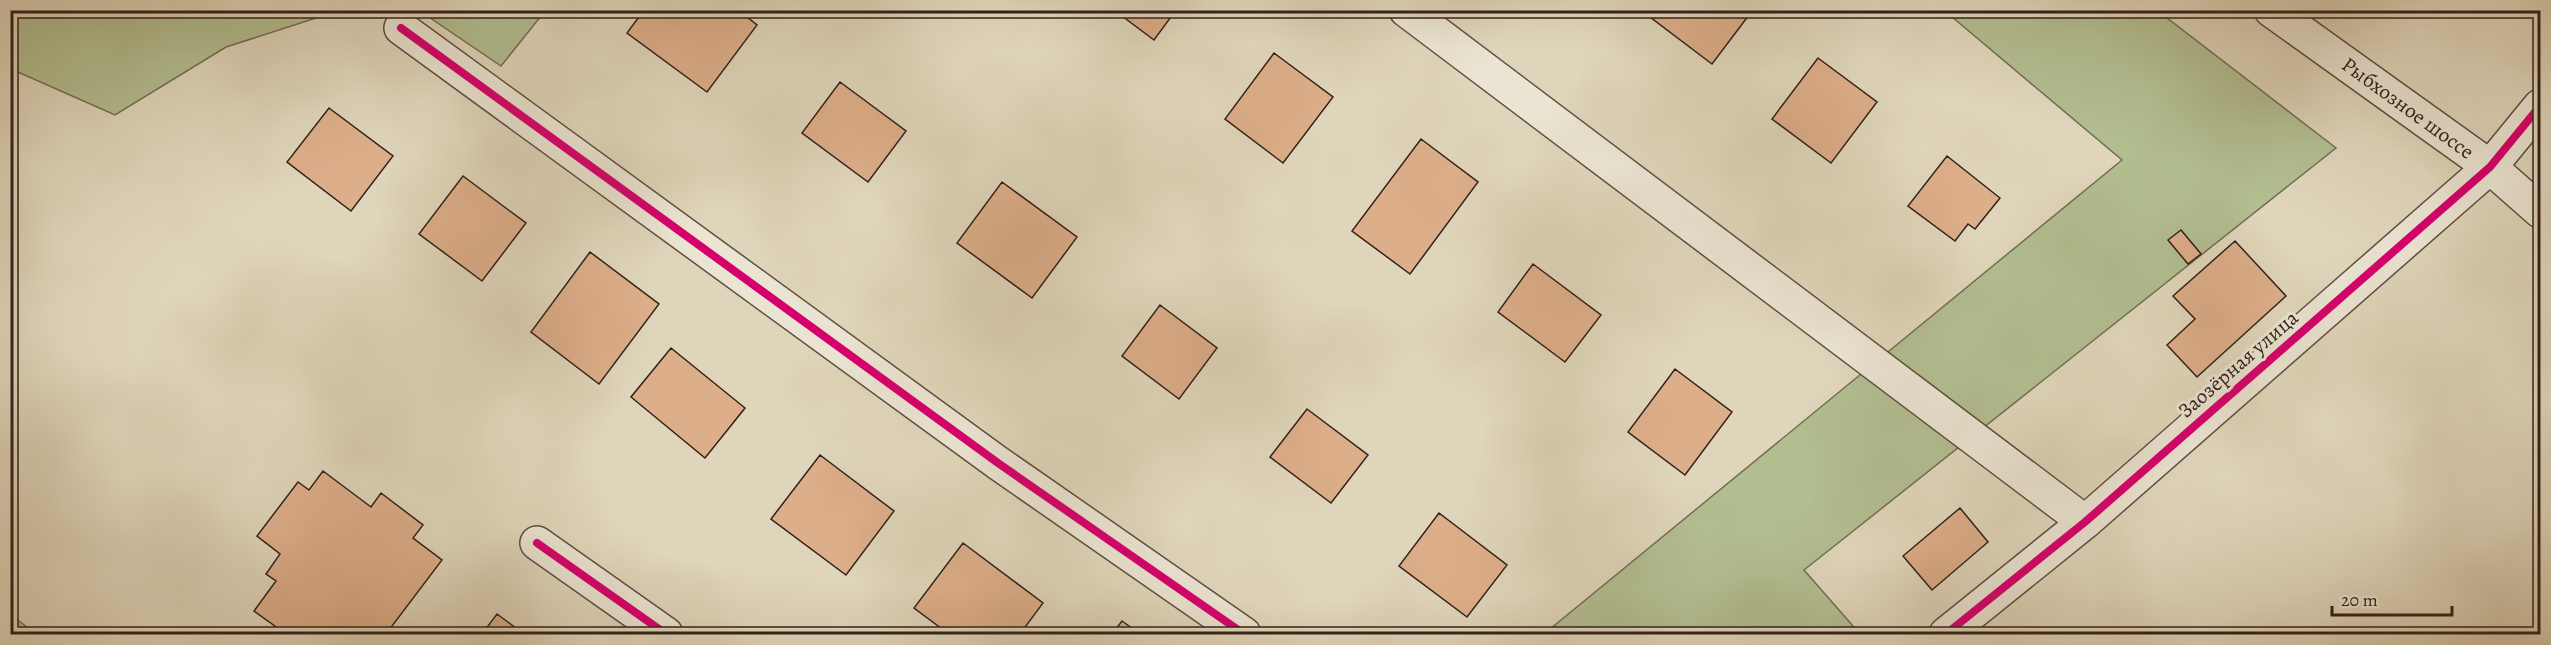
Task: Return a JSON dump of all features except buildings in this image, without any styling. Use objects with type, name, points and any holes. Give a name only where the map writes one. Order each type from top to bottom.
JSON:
[{"type":"street","points":[[1406,10],[2085,522]]},
{"type":"street","name":"Рыбхозное шоссе","points":[[2271,10],[2490,167],[2541,211]]},
{"type":"street","points":[[400,28],[998,463],[1244,634]]},
{"type":"street","name":"Заозёрная улица","points":[[1946,634],[2085,522],[2490,167],[2541,106]]},
{"type":"street","points":[[537,543],[666,634]]},
{"type":"green space","points":[[11,10],[338,11],[226,47],[115,115],[11,69]]},
{"type":"green space","points":[[420,11],[545,11],[501,66]]},
{"type":"green space","points":[[1945,11],[2158,11],[2336,148],[1804,570],[1860,634],[1544,634],[2122,160]]},
{"type":"green space","points":[[11,615],[36,634],[11,634]]},
{"type":"cycle path","points":[[401,28],[998,463],[1244,634]]},
{"type":"cycle path","points":[[1946,634],[2085,522],[2490,167],[2540,106]]},
{"type":"cycle path","points":[[537,543],[666,634]]}]
